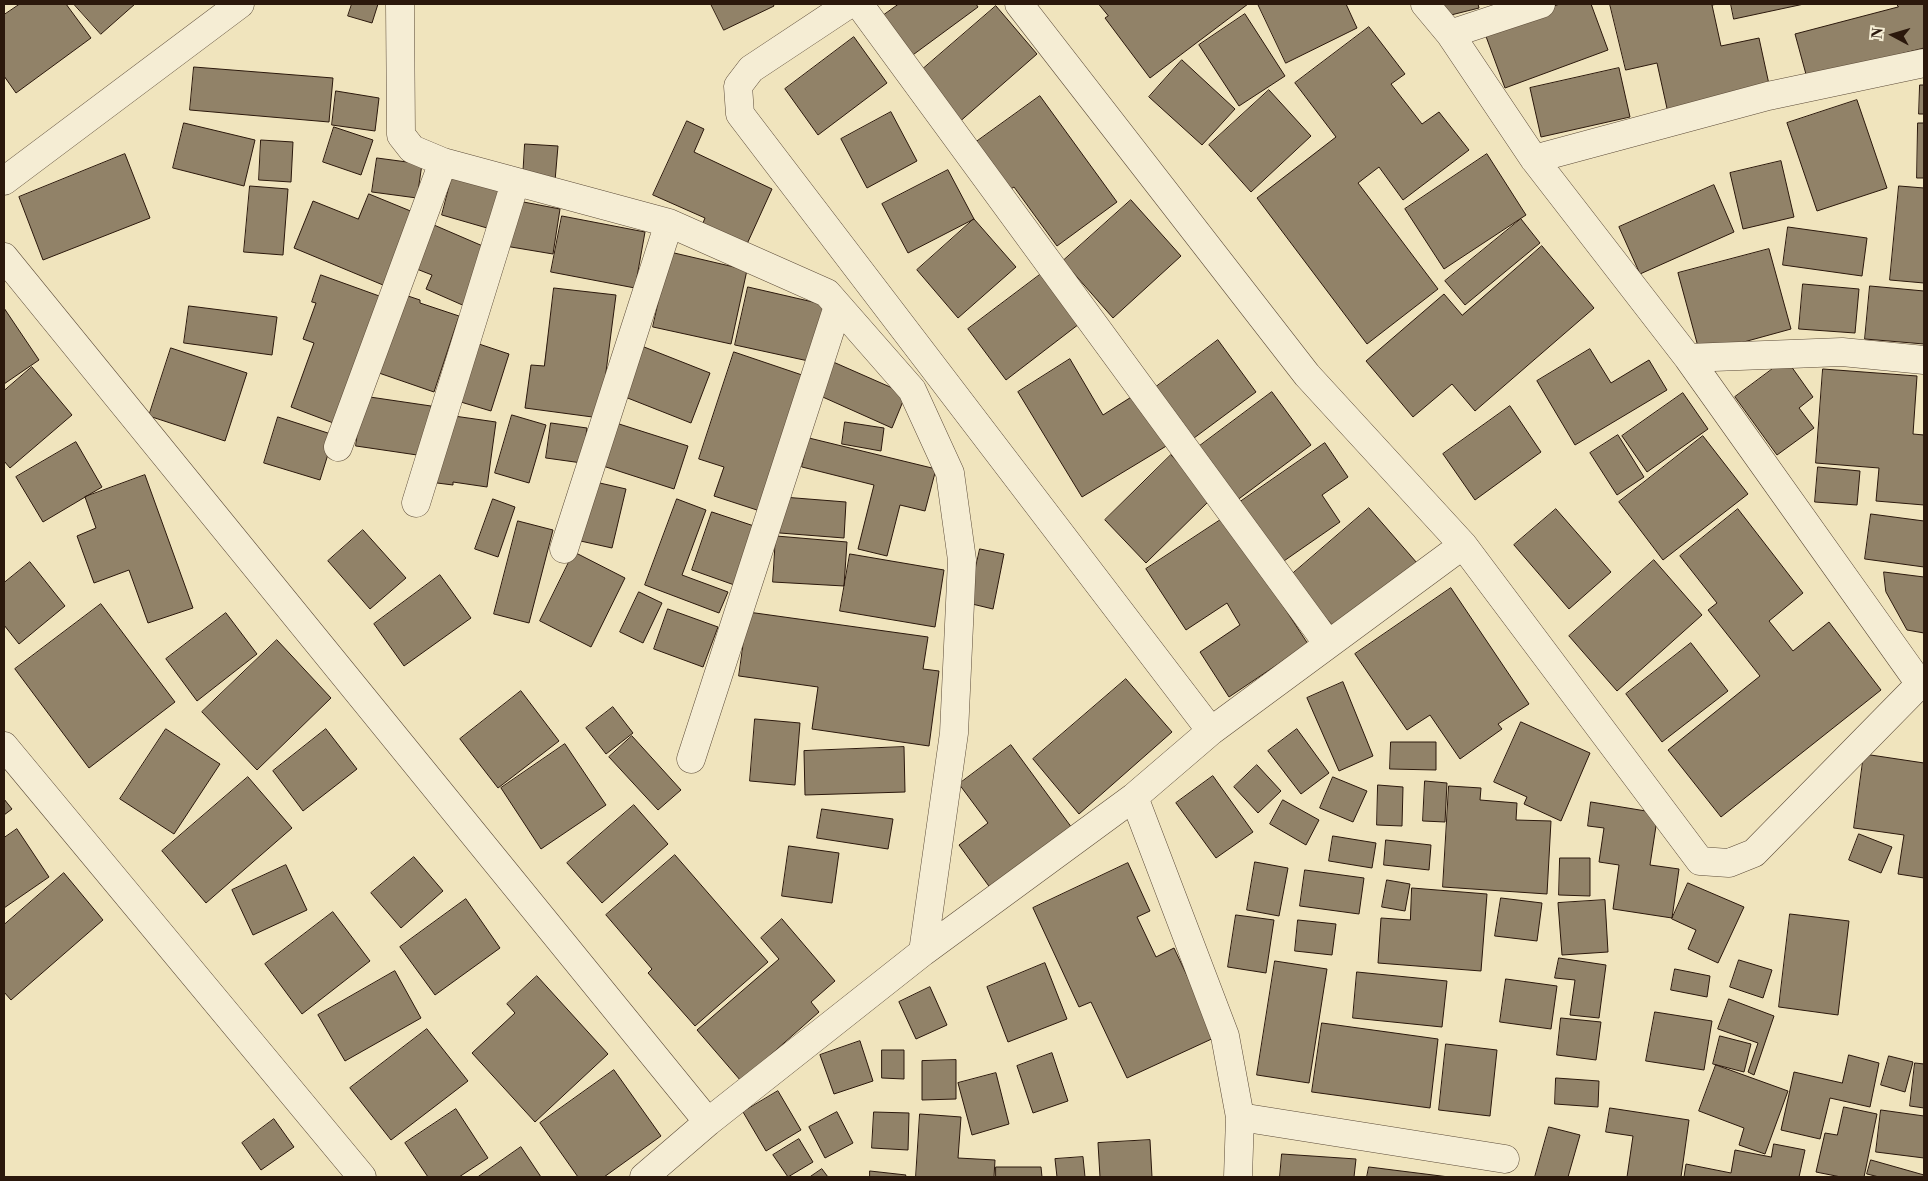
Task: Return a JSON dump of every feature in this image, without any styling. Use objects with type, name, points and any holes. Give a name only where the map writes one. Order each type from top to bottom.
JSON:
[{"type":"street","points":[[6,175],[240,4]]},
{"type":"street","points":[[400,4],[401,135],[412,149],[443,162],[515,183],[669,223],[827,293],[912,390],[950,474],[962,560],[954,733],[923,952]]},
{"type":"street","points":[[849,4],[751,69],[738,86],[740,114],[1211,731]]},
{"type":"street","points":[[859,4],[1328,644]]},
{"type":"street","points":[[1019,4],[1307,375],[1463,545],[1700,861],[1729,863],[1754,853],[1922,685],[1688,358],[1534,159],[1450,34],[1426,4]]},
{"type":"street","points":[[1450,34],[1541,4]]},
{"type":"street","points":[[1534,159],[1768,96],[1924,63]]},
{"type":"street","points":[[338,447],[443,162]]},
{"type":"street","points":[[416,503],[515,183]]},
{"type":"street","points":[[564,549],[669,223]]},
{"type":"street","points":[[4,257],[708,1122]]},
{"type":"street","points":[[691,759],[838,306]]},
{"type":"street","points":[[1688,358],[1842,352],[1924,360]]},
{"type":"street","points":[[644,1177],[708,1122],[923,952],[1134,797],[1211,731],[1463,545]]},
{"type":"street","points":[[4,746],[362,1177]]},
{"type":"street","points":[[1134,797],[1225,1036],[1240,1117],[1238,1177]]},
{"type":"street","points":[[1240,1117],[1505,1159]]},
{"type":"building","points":[[20,4],[66,4],[91,38],[16,93],[4,76],[4,15]]},
{"type":"building","points":[[74,4],[135,4],[101,34]]},
{"type":"building","points":[[352,4],[378,4],[372,23],[348,16]]},
{"type":"building","points":[[711,4],[773,4],[774,6],[724,30]]},
{"type":"building","points":[[899,4],[976,4],[978,7],[906,60],[877,20]]},
{"type":"building","points":[[1099,4],[1248,4],[1150,78],[1105,18],[1108,16]]},
{"type":"building","points":[[1258,4],[1346,4],[1357,28],[1286,63]]},
{"type":"building","points":[[1444,4],[1478,4],[1479,8],[1447,16]]},
{"type":"building","points":[[1560,4],[1591,4],[1608,50],[1505,88],[1484,31]]},
{"type":"building","points":[[1610,4],[1718,4],[1712,5],[1721,46],[1759,38],[1770,89],[1668,113],[1657,63],[1626,70]]},
{"type":"building","points":[[1731,4],[1804,4],[1734,19]]},
{"type":"building","points":[[1897,4],[1924,4],[1924,48],[1807,78],[1795,34],[1898,7]]},
{"type":"building","points":[[996,6],[1037,54],[957,124],[916,75]]},
{"type":"building","points":[[1245,14],[1285,76],[1239,106],[1199,45]]},
{"type":"building","points":[[1369,27],[1405,74],[1391,84],[1422,124],[1439,112],[1469,150],[1403,200],[1379,167],[1358,183],[1438,289],[1367,344],[1257,198],[1336,137],[1295,83]]},
{"type":"building","points":[[854,37],[887,83],[818,135],[785,89]]},
{"type":"building","points":[[1182,60],[1235,109],[1202,145],[1149,97]]},
{"type":"building","points":[[194,67],[333,78],[329,122],[190,110]]},
{"type":"building","points":[[1619,68],[1630,117],[1541,137],[1530,88]]},
{"type":"building","points":[[1920,85],[1924,85],[1924,114],[1919,114]]},
{"type":"building","points":[[1269,90],[1311,136],[1251,192],[1209,145]]},
{"type":"building","points":[[336,91],[379,98],[375,131],[332,125]]},
{"type":"building","points":[[1040,96],[1117,202],[1057,246],[1014,187],[1006,192],[972,145]]},
{"type":"building","points":[[1857,100],[1887,188],[1817,211],[1787,123]]},
{"type":"building","points":[[891,112],[917,161],[867,188],[841,139]]},
{"type":"building","points":[[687,121],[704,129],[694,152],[772,189],[747,244],[703,223],[705,218],[653,195]]},
{"type":"building","points":[[184,123],[255,140],[244,186],[173,168]]},
{"type":"building","points":[[1918,123],[1924,123],[1924,178],[1917,178]]},
{"type":"building","points":[[334,127],[373,140],[361,175],[323,162]]},
{"type":"building","points":[[261,140],[293,142],[291,182],[259,180]]},
{"type":"building","points":[[525,144],[558,146],[555,181],[523,178]]},
{"type":"building","points":[[125,154],[150,218],[43,260],[19,197]]},
{"type":"building","points":[[1487,154],[1526,215],[1444,269],[1405,209]]},
{"type":"building","points":[[377,158],[422,164],[417,198],[372,192]]},
{"type":"building","points":[[1781,161],[1794,217],[1743,229],[1730,173]]},
{"type":"building","points":[[948,170],[974,219],[908,253],[882,204]]},
{"type":"building","points":[[453,173],[505,188],[494,230],[442,215]]},
{"type":"building","points":[[1714,185],[1734,232],[1640,274],[1619,227]]},
{"type":"building","points":[[250,186],[288,189],[283,255],[244,252]]},
{"type":"building","points":[[1899,186],[1924,188],[1924,283],[1890,280]]},
{"type":"building","points":[[369,194],[413,212],[383,285],[294,248],[313,201],[358,219]]},
{"type":"building","points":[[513,200],[560,209],[553,254],[505,246]]},
{"type":"building","points":[[1131,200],[1181,256],[1113,318],[1063,261]]},
{"type":"building","points":[[562,216],[645,232],[635,288],[551,272]]},
{"type":"building","points":[[974,219],[1016,267],[958,318],[917,270]]},
{"type":"building","points":[[1521,219],[1540,243],[1465,305],[1445,281]]},
{"type":"building","points":[[427,222],[492,250],[467,307],[426,289],[432,275],[409,266]]},
{"type":"building","points":[[1788,227],[1867,238],[1862,276],[1783,265]]},
{"type":"building","points":[[1542,246],[1594,308],[1475,411],[1452,384],[1413,417],[1366,361],[1444,294],[1462,315]]},
{"type":"building","points":[[1769,249],[1791,329],[1700,354],[1678,273]]},
{"type":"building","points":[[670,252],[747,270],[731,344],[653,327]]},
{"type":"building","points":[[1041,274],[1079,324],[1006,380],[968,329]]},
{"type":"building","points":[[321,275],[382,297],[336,424],[291,407],[314,343],[303,339],[316,303],[312,302]]},
{"type":"building","points":[[1803,284],[1859,289],[1855,333],[1799,329]]},
{"type":"building","points":[[1870,286],[1924,291],[1924,344],[1865,339]]},
{"type":"building","points":[[748,287],[826,305],[813,362],[735,345]]},
{"type":"building","points":[[554,288],[616,295],[600,418],[525,408],[531,365],[544,366]]},
{"type":"building","points":[[402,294],[420,300],[420,303],[459,316],[434,392],[376,372]]},
{"type":"building","points":[[189,306],[277,317],[272,355],[184,343]]},
{"type":"building","points":[[4,308],[39,360],[4,384]]},
{"type":"building","points":[[1218,340],[1256,392],[1194,438],[1156,387]]},
{"type":"building","points":[[473,342],[509,354],[491,411],[454,400]]},
{"type":"building","points":[[639,345],[710,373],[691,423],[620,395]]},
{"type":"building","points":[[171,348],[247,373],[225,441],[149,416]]},
{"type":"building","points":[[1590,349],[1611,383],[1649,360],[1667,390],[1575,445],[1537,381]]},
{"type":"building","points":[[734,352],[805,376],[760,511],[714,496],[724,467],[699,459]]},
{"type":"building","points":[[1070,359],[1103,415],[1136,394],[1168,445],[1082,497],[1018,392]]},
{"type":"building","points":[[1786,359],[1813,397],[1799,408],[1814,428],[1777,455],[1735,397]]},
{"type":"building","points":[[831,361],[906,394],[892,428],[816,394]]},
{"type":"building","points":[[32,367],[72,415],[10,468],[4,461],[4,391]]},
{"type":"building","points":[[1823,369],[1917,376],[1913,434],[1924,435],[1924,505],[1876,501],[1879,468],[1816,463]]},
{"type":"building","points":[[1272,392],[1311,445],[1236,501],[1197,448]]},
{"type":"building","points":[[1683,393],[1708,429],[1647,472],[1622,436]]},
{"type":"building","points":[[363,396],[431,406],[424,456],[356,446]]},
{"type":"building","points":[[1510,406],[1541,452],[1475,500],[1443,454]]},
{"type":"building","points":[[447,415],[496,422],[487,487],[453,482],[453,485],[437,483]]},
{"type":"building","points":[[512,415],[546,425],[529,483],[495,473]]},
{"type":"building","points":[[278,417],[334,435],[320,480],[264,463]]},
{"type":"building","points":[[845,422],[884,428],[881,451],[842,444]]},
{"type":"building","points":[[551,423],[587,428],[582,463],[546,458]]},
{"type":"building","points":[[616,423],[688,446],[674,489],[603,466]]},
{"type":"building","points":[[1618,435],[1644,477],[1617,495],[1590,453]]},
{"type":"building","points":[[1703,436],[1748,494],[1663,560],[1619,502]]},
{"type":"building","points":[[809,438],[936,469],[925,511],[900,505],[887,556],[858,549],[874,485],[802,467]]},
{"type":"building","points":[[76,442],[102,487],[43,522],[16,477]]},
{"type":"building","points":[[1325,443],[1348,477],[1322,495],[1340,522],[1281,563],[1240,502]]},
{"type":"building","points":[[1171,455],[1212,498],[1146,563],[1105,520]]},
{"type":"building","points":[[1818,467],[1860,471],[1857,505],[1815,502]]},
{"type":"building","points":[[145,475],[193,608],[148,623],[129,570],[94,583],[77,536],[96,528],[85,497]]},
{"type":"building","points":[[591,481],[626,489],[612,548],[576,540]]},
{"type":"building","points":[[783,497],[846,502],[844,538],[780,533]]},
{"type":"building","points":[[493,499],[515,507],[498,557],[475,549]]},
{"type":"building","points":[[677,499],[706,510],[682,575],[728,592],[719,613],[645,585]]},
{"type":"building","points":[[1369,508],[1417,563],[1338,632],[1290,576]]},
{"type":"building","points":[[1556,509],[1611,572],[1569,609],[1514,545]]},
{"type":"building","points":[[1738,509],[1803,593],[1769,621],[1793,651],[1829,622],[1881,690],[1721,817],[1668,750],[1760,676],[1708,610],[1717,603],[1680,556]]},
{"type":"building","points":[[712,512],[760,528],[740,587],[692,570]]},
{"type":"building","points":[[1871,514],[1924,521],[1924,567],[1865,559]]},
{"type":"building","points":[[1225,517],[1308,644],[1229,697],[1200,652],[1240,625],[1227,603],[1186,630],[1146,569]]},
{"type":"building","points":[[518,521],[553,530],[529,623],[494,614]]},
{"type":"building","points":[[363,530],[406,578],[370,609],[328,561]]},
{"type":"building","points":[[776,536],[847,542],[844,586],[773,582]]},
{"type":"building","points":[[980,549],[1004,554],[993,609],[968,603]]},
{"type":"building","points":[[574,552],[625,578],[591,647],[540,621]]},
{"type":"building","points":[[850,554],[944,570],[935,627],[840,611]]},
{"type":"building","points":[[1654,560],[1702,615],[1617,691],[1569,636]]},
{"type":"building","points":[[30,562],[65,606],[19,644],[4,625],[4,583]]},
{"type":"building","points":[[1884,572],[1924,577],[1924,633],[1907,630],[1886,592]]},
{"type":"building","points":[[440,575],[471,618],[404,666],[374,624]]},
{"type":"building","points":[[1451,588],[1529,704],[1498,724],[1502,729],[1460,759],[1430,715],[1407,730],[1355,654]]},
{"type":"building","points":[[639,592],[662,603],[643,643],[620,632]]},
{"type":"building","points":[[101,604],[175,702],[89,768],[15,669]]},
{"type":"building","points":[[668,609],[718,627],[703,667],[654,649]]},
{"type":"building","points":[[748,612],[928,637],[923,669],[939,671],[929,746],[812,729],[818,687],[739,676]]},
{"type":"building","points":[[226,613],[257,654],[197,701],[166,659]]},
{"type":"building","points":[[277,640],[331,698],[257,770],[202,712]]},
{"type":"building","points":[[1691,643],[1728,691],[1662,742],[1626,694]]},
{"type":"building","points":[[1126,679],[1172,732],[1079,814],[1033,759]]},
{"type":"building","points":[[1343,682],[1373,756],[1339,771],[1307,698]]},
{"type":"building","points":[[521,691],[559,741],[498,788],[460,739]]},
{"type":"building","points":[[613,707],[633,733],[606,754],[586,728]]},
{"type":"building","points":[[755,719],[800,723],[795,785],[750,781]]},
{"type":"building","points":[[1521,722],[1590,753],[1561,821],[1524,804],[1527,797],[1494,782]]},
{"type":"building","points":[[166,729],[220,764],[174,834],[120,799]]},
{"type":"building","points":[[326,729],[357,769],[303,811],[273,771]]},
{"type":"building","points":[[1297,729],[1329,773],[1301,794],[1268,751]]},
{"type":"building","points":[[632,736],[681,790],[658,810],[609,757]]},
{"type":"building","points":[[1391,742],[1436,742],[1436,770],[1390,769]]},
{"type":"building","points":[[565,744],[606,805],[541,849],[501,788]]},
{"type":"building","points":[[1011,745],[1072,828],[991,889],[959,845],[988,823],[959,784]]},
{"type":"building","points":[[904,747],[905,792],[805,795],[804,751]]},
{"type":"building","points":[[1864,754],[1924,763],[1924,878],[1898,874],[1904,835],[1854,828]]},
{"type":"building","points":[[1257,765],[1281,791],[1258,813],[1234,787]]},
{"type":"building","points":[[1213,776],[1253,832],[1216,858],[1176,803]]},
{"type":"building","points":[[248,777],[292,828],[206,903],[162,851]]},
{"type":"building","points":[[1333,777],[1367,791],[1353,822],[1320,808]]},
{"type":"building","points":[[1425,781],[1447,783],[1445,822],[1423,821]]},
{"type":"building","points":[[1378,785],[1403,787],[1402,826],[1377,825]]},
{"type":"building","points":[[1449,786],[1481,788],[1480,800],[1517,803],[1516,820],[1551,821],[1547,894],[1443,887]]},
{"type":"building","points":[[4,799],[12,809],[4,815]]},
{"type":"building","points":[[1283,800],[1319,820],[1306,845],[1270,824]]},
{"type":"building","points":[[1591,802],[1658,813],[1650,865],[1679,869],[1672,918],[1613,909],[1619,865],[1599,862],[1604,828],[1588,826]]},
{"type":"building","points":[[634,805],[668,844],[602,903],[567,863]]},
{"type":"building","points":[[822,809],[893,819],[888,849],[817,838]]},
{"type":"building","points":[[17,829],[49,877],[4,908],[4,838]]},
{"type":"building","points":[[1859,834],[1892,847],[1881,873],[1849,860]]},
{"type":"building","points":[[1333,836],[1376,843],[1372,868],[1329,861]]},
{"type":"building","points":[[1386,840],[1431,845],[1429,870],[1384,865]]},
{"type":"building","points":[[789,846],[839,853],[832,903],[782,896]]},
{"type":"building","points":[[675,855],[768,962],[695,1026],[648,973],[652,969],[606,915]]},
{"type":"building","points":[[414,857],[443,891],[401,928],[371,893]]},
{"type":"building","points":[[1560,858],[1590,858],[1590,896],[1559,895]]},
{"type":"building","points":[[1255,862],[1288,868],[1279,916],[1247,910]]},
{"type":"building","points":[[1128,863],[1150,911],[1137,917],[1156,957],[1174,948],[1216,1037],[1127,1078],[1091,1002],[1079,1007],[1033,908]]},
{"type":"building","points":[[286,865],[307,910],[253,935],[232,890]]},
{"type":"building","points":[[1305,870],[1364,878],[1359,914],[1300,906]]},
{"type":"building","points":[[64,873],[103,920],[11,1000],[4,992],[4,925]]},
{"type":"building","points":[[1387,880],[1410,884],[1405,911],[1382,907]]},
{"type":"building","points":[[1688,883],[1744,907],[1718,963],[1688,949],[1696,930],[1672,919]]},
{"type":"building","points":[[1412,888],[1487,894],[1481,971],[1378,963],[1381,918],[1410,920]]},
{"type":"building","points":[[1501,898],[1542,903],[1537,941],[1495,936]]},
{"type":"building","points":[[466,899],[500,948],[435,995],[400,947]]},
{"type":"building","points":[[1605,900],[1608,952],[1562,955],[1558,903]]},
{"type":"building","points":[[333,912],[370,961],[302,1014],[265,964]]},
{"type":"building","points":[[1790,914],[1849,921],[1838,1015],[1779,1007]]},
{"type":"building","points":[[1236,915],[1274,920],[1266,973],[1228,967]]},
{"type":"building","points":[[782,919],[835,981],[811,1002],[819,1012],[741,1081],[697,1030],[779,959],[761,938]]},
{"type":"building","points":[[1298,920],[1336,924],[1332,955],[1295,951]]},
{"type":"building","points":[[1559,958],[1606,965],[1599,1018],[1570,1015],[1575,980],[1555,978]]},
{"type":"building","points":[[1739,960],[1772,970],[1763,998],[1730,987]]},
{"type":"building","points":[[1275,961],[1327,969],[1309,1083],[1257,1075]]},
{"type":"building","points":[[1045,963],[1067,1019],[1008,1042],[987,987]]},
{"type":"building","points":[[1675,969],[1710,976],[1707,997],[1671,990]]},
{"type":"building","points":[[395,971],[421,1018],[345,1061],[318,1015]]},
{"type":"building","points":[[1357,972],[1447,981],[1442,1027],[1353,1018]]},
{"type":"building","points":[[537,976],[608,1054],[535,1122],[472,1053],[515,1013],[507,1004]]},
{"type":"building","points":[[1506,979],[1557,986],[1551,1029],[1500,1022]]},
{"type":"building","points":[[930,987],[947,1025],[916,1039],[899,1002]]},
{"type":"building","points":[[1729,999],[1774,1016],[1754,1075],[1748,1072],[1758,1043],[1718,1029]]},
{"type":"building","points":[[1655,1012],[1712,1021],[1704,1070],[1646,1061]]},
{"type":"building","points":[[1561,1018],[1601,1022],[1596,1060],[1557,1055]]},
{"type":"building","points":[[1322,1023],[1438,1039],[1430,1108],[1312,1092]]},
{"type":"building","points":[[427,1029],[468,1081],[391,1140],[350,1088]]},
{"type":"building","points":[[1720,1036],[1751,1044],[1744,1072],[1713,1064]]},
{"type":"building","points":[[860,1041],[873,1081],[834,1094],[820,1055]]},
{"type":"building","points":[[1446,1044],[1497,1050],[1490,1116],[1439,1110]]},
{"type":"building","points":[[882,1050],[904,1050],[904,1079],[882,1078]]},
{"type":"building","points":[[1052,1053],[1068,1101],[1033,1113],[1017,1066]]},
{"type":"building","points":[[1849,1055],[1879,1063],[1870,1107],[1830,1098],[1820,1139],[1781,1130],[1794,1072],[1842,1083]]},
{"type":"building","points":[[1889,1056],[1913,1062],[1905,1092],[1881,1085]]},
{"type":"building","points":[[956,1060],[956,1099],[922,1100],[922,1061]]},
{"type":"building","points":[[1915,1063],[1924,1064],[1924,1108],[1910,1106]]},
{"type":"building","points":[[1716,1065],[1788,1091],[1765,1154],[1739,1145],[1744,1128],[1699,1111]]},
{"type":"building","points":[[614,1070],[661,1136],[604,1177],[578,1177],[540,1123]]},
{"type":"building","points":[[996,1073],[1009,1124],[972,1135],[958,1083]]},
{"type":"building","points":[[1556,1078],[1599,1081],[1598,1107],[1555,1104]]},
{"type":"building","points":[[778,1091],[801,1130],[766,1151],[743,1112]]},
{"type":"building","points":[[1844,1107],[1877,1114],[1864,1177],[1841,1177],[1816,1172],[1825,1133],[1837,1135]]},
{"type":"building","points":[[1610,1108],[1689,1120],[1681,1177],[1627,1177],[1633,1136],[1606,1132]]},
{"type":"building","points":[[456,1109],[488,1158],[459,1177],[428,1177],[405,1143]]},
{"type":"building","points":[[1881,1110],[1924,1116],[1924,1158],[1876,1152]]},
{"type":"building","points":[[837,1112],[853,1143],[825,1158],[809,1127]]},
{"type":"building","points":[[874,1112],[909,1113],[908,1150],[872,1148]]},
{"type":"building","points":[[920,1114],[961,1117],[958,1158],[995,1160],[994,1177],[916,1177]]},
{"type":"building","points":[[274,1119],[294,1147],[261,1170],[242,1143]]},
{"type":"building","points":[[1549,1127],[1580,1135],[1568,1177],[1535,1177]]},
{"type":"building","points":[[799,1139],[813,1162],[788,1177],[773,1155]]},
{"type":"building","points":[[1150,1140],[1152,1177],[1100,1177],[1098,1143]]},
{"type":"building","points":[[1774,1144],[1805,1150],[1799,1177],[1684,1177],[1686,1164],[1731,1173],[1735,1150],[1771,1157]]},
{"type":"building","points":[[521,1147],[541,1177],[478,1177]]},
{"type":"building","points":[[1282,1154],[1356,1159],[1354,1177],[1280,1177]]},
{"type":"building","points":[[1083,1157],[1085,1177],[1057,1177],[1055,1159]]},
{"type":"building","points":[[1871,1160],[1924,1175],[1924,1177],[1879,1177],[1867,1174]]},
{"type":"building","points":[[996,1167],[1041,1167],[1042,1177],[996,1177]]},
{"type":"building","points":[[1369,1167],[1449,1177],[1367,1177]]},
{"type":"building","points":[[822,1169],[828,1177],[810,1177]]},
{"type":"building","points":[[870,1171],[906,1175],[905,1177],[870,1177]]}]
